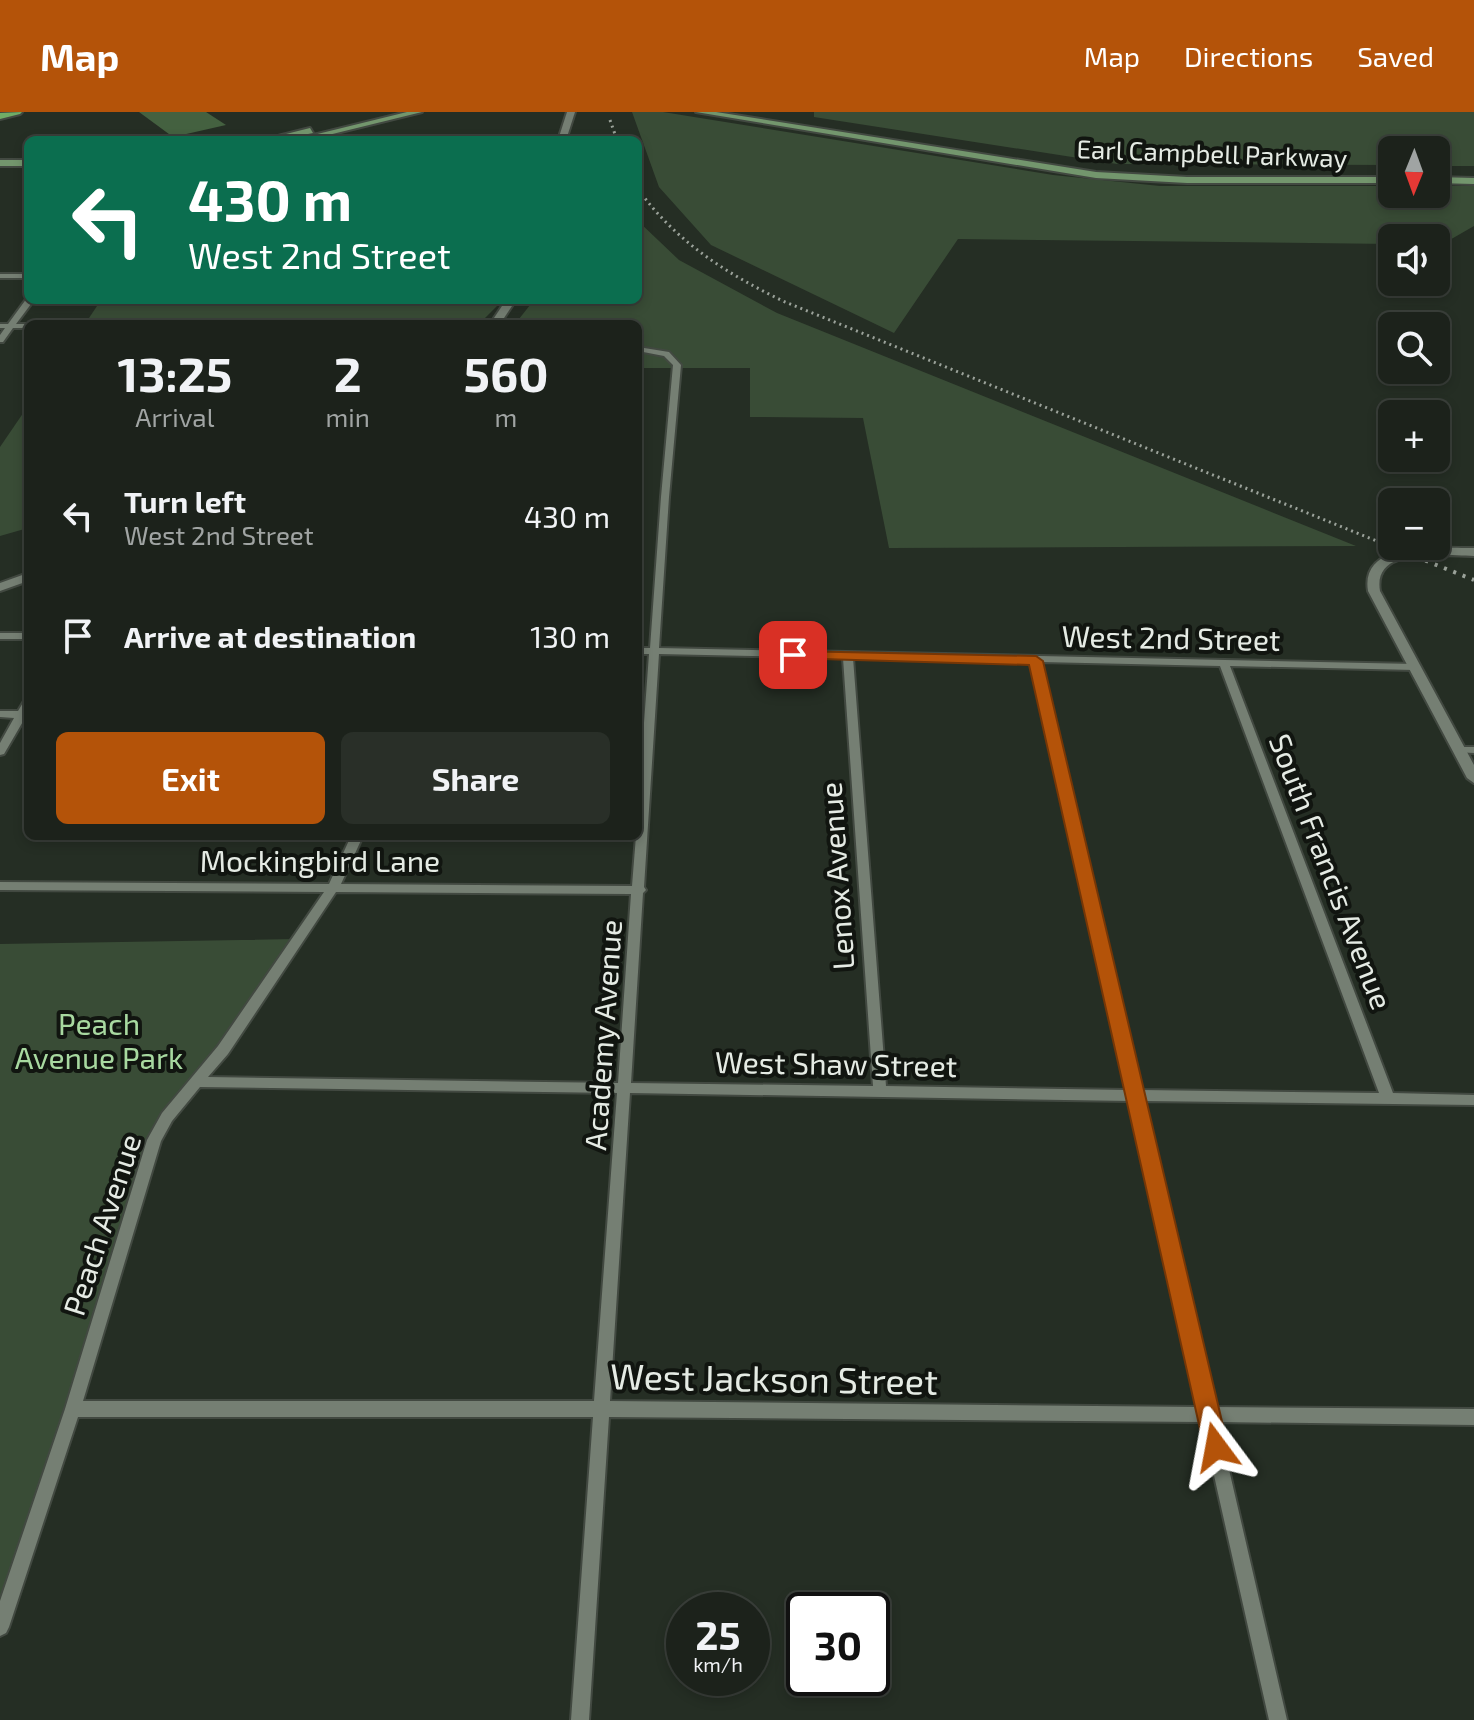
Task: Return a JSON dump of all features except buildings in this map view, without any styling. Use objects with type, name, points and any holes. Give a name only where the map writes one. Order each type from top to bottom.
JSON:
[{"type":"main road","points":[[0,116],[17,112]]},
{"type":"main road","points":[[311,136],[386,112]]},
{"type":"main road","points":[[286,136],[418,112]]},
{"type":"main road","name":"Earl Campbell Parkway","points":[[700,112],[1052,169],[1173,177],[1378,180]]},
{"type":"main road","name":"Earl Campbell Parkway","points":[[739,112],[1062,164],[1173,177],[1378,174]]},
{"type":"main road","points":[[4,160],[24,161]]},
{"type":"main road","points":[[1450,174],[1474,174]]},
{"type":"main road","points":[[1450,180],[1474,181]]},
{"type":"street","points":[[563,136],[571,112]]},
{"type":"street","points":[[0,276],[24,276]]},
{"type":"street","points":[[0,340],[27,304]]},
{"type":"street","points":[[0,326],[24,326]]},
{"type":"street","name":"Academy Avenue","points":[[580,1720],[677,365],[671,356],[642,350]]},
{"type":"street","points":[[1474,552],[1410,554],[1389,559],[1375,569],[1372,584],[1415,667],[1467,750],[1474,778]]},
{"type":"street","points":[[0,587],[24,578]]},
{"type":"street","points":[[0,636],[24,636]]},
{"type":"street","name":"West 2nd Street","points":[[642,651],[1415,667]]},
{"type":"street","name":"Lenox Avenue","points":[[848,657],[880,1091]]},
{"type":"street","points":[[1036,661],[1278,1720]]},
{"type":"street","name":"South Francis Avenue","points":[[1224,663],[1388,1099]]},
{"type":"street","points":[[0,714],[24,715]]},
{"type":"street","points":[[0,752],[24,715]]},
{"type":"street","name":"Peach Avenue","points":[[0,1627],[73,1409],[154,1140],[167,1117],[223,1050],[333,888],[355,840]]},
{"type":"street","name":"Mockingbird Lane","points":[[0,886],[640,890]]},
{"type":"street","name":"West Shaw Street","points":[[197,1082],[1474,1100]]},
{"type":"street","name":"West Jackson Street","points":[[73,1409],[603,1409],[1209,1417],[1474,1417]]},
{"type":"green space","points":[[632,112],[663,112],[1053,175],[1160,186],[1378,186],[1378,208],[1450,208],[1450,186],[1474,186],[1474,226],[1450,240],[1450,224],[1378,224],[1378,244],[958,239],[894,333],[711,245],[659,187]]},
{"type":"green space","points":[[814,112],[1474,112],[1474,166],[1450,166],[1450,136],[1378,136],[1378,165],[1117,164],[814,117]]},
{"type":"green space","points":[[642,225],[679,260],[777,313],[1356,546],[889,548],[863,418],[750,417],[750,368],[642,368],[642,320],[518,320],[531,304],[642,304]]},
{"type":"green space","points":[[98,304],[499,304],[483,320],[88,320]]},
{"type":"green space","points":[[24,412],[24,529],[0,536],[0,447]]},
{"type":"green space","name":"Peach Avenue Park","points":[[298,939],[167,1117],[0,1627],[0,944]]},
{"type":"railway","points":[[610,120],[616,136]]},
{"type":"railway","points":[[642,194],[669,225],[704,255],[785,302],[1378,542]]},
{"type":"railway","points":[[1424,560],[1474,580]]},
{"type":"route","points":[[793,655],[1036,661],[1216,1447]]}]
